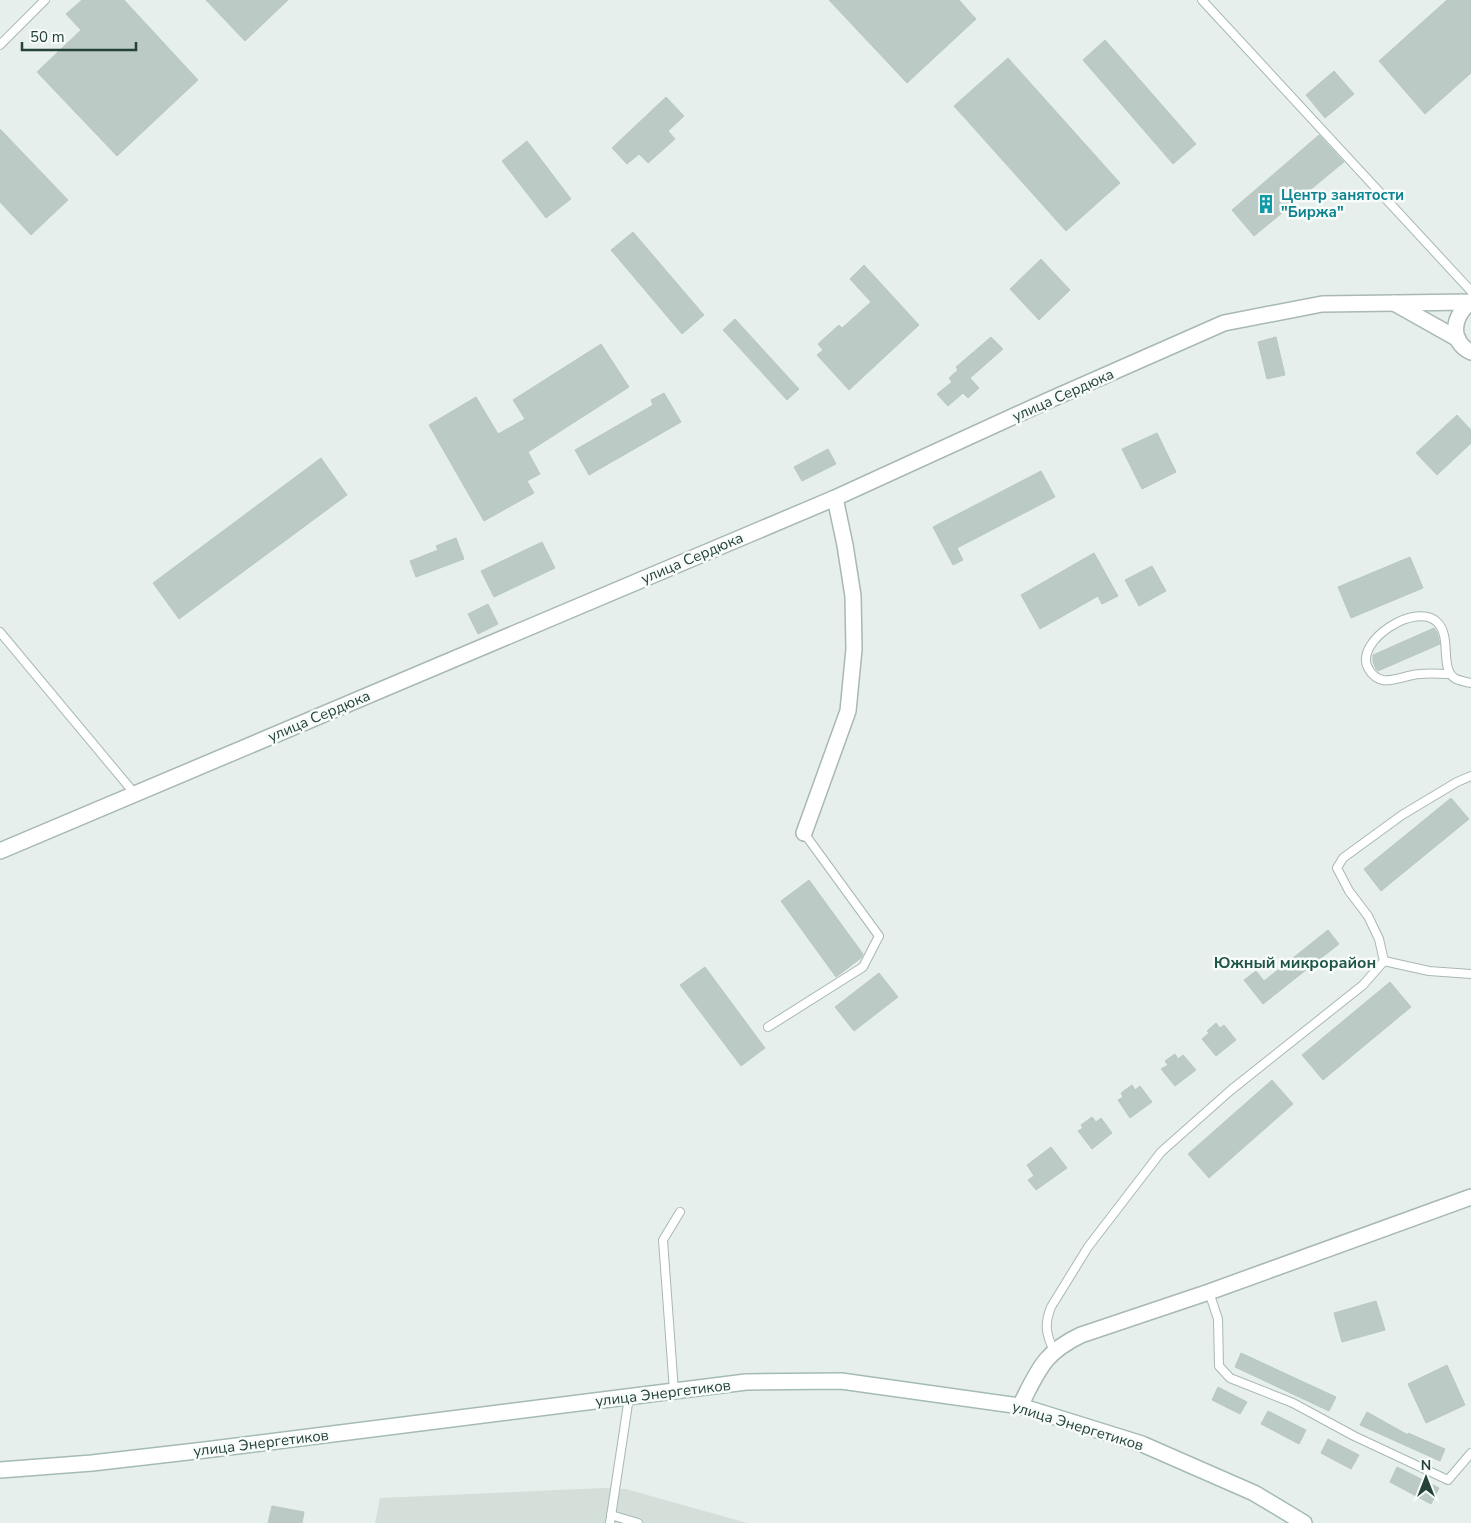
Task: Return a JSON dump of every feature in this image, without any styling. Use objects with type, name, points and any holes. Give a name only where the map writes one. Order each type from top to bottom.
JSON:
[{"type":"street","name":"улица Сердюка","points":[[0,852],[835,498],[1224,323],[1322,304],[1471,302]]},
{"type":"street","points":[[1467,350],[1456,330],[1456,322],[1464,307],[1471,302]]},
{"type":"street","points":[[1392,303],[1467,350]]},
{"type":"street","points":[[804,833],[848,711],[854,650],[853,596],[835,498]]},
{"type":"street","points":[[1020,1406],[1041,1364],[1066,1342],[1081,1335],[1209,1292],[1471,1197]]},
{"type":"street","name":"улица Энергетиков","points":[[0,1470],[92,1463],[205,1450],[746,1382],[841,1381],[1020,1406],[1142,1444],[1254,1494],[1304,1523]]},
{"type":"lane","points":[[0,45],[45,0]]},
{"type":"lane","points":[[1202,0],[1471,290]]},
{"type":"lane","points":[[1450,674],[1446,660],[1446,641],[1443,631],[1438,622],[1423,616],[1404,618],[1377,638],[1371,644],[1367,654],[1366,662],[1368,668],[1375,677],[1384,681],[1420,674],[1450,674],[1471,683]]},
{"type":"lane","points":[[0,632],[135,794]]},
{"type":"lane","points":[[1384,961],[1379,939],[1368,916],[1349,891],[1337,868],[1343,858],[1402,814],[1471,776]]},
{"type":"lane","points":[[768,1027],[863,967],[879,936],[804,833]]},
{"type":"lane","points":[[1384,961],[1428,971],[1471,974]]},
{"type":"lane","points":[[1054,1351],[1046,1329],[1047,1316],[1088,1247],[1161,1152],[1231,1090],[1363,985],[1384,961]]},
{"type":"lane","points":[[674,1391],[663,1240],[680,1212]]},
{"type":"lane","points":[[1209,1292],[1218,1318],[1220,1338],[1219,1366],[1230,1378],[1292,1403],[1354,1436],[1448,1480],[1471,1453]]},
{"type":"lane","points":[[629,1397],[610,1519],[638,1523]]},
{"type":"shaded area","points":[[603,1488],[626,1489],[747,1523],[375,1523],[380,1498]]},
{"type":"building","points":[[82,0],[124,0],[198,80],[117,156],[37,72],[81,30],[66,14]]},
{"type":"building","points":[[206,0],[288,0],[245,41]]},
{"type":"building","points":[[829,0],[959,0],[976,19],[907,83]]},
{"type":"building","points":[[1447,0],[1471,0],[1471,73],[1425,114],[1379,61]]},
{"type":"building","points":[[1105,40],[1196,144],[1173,164],[1083,60]]},
{"type":"building","points":[[1008,58],[1120,183],[1066,231],[954,106]]},
{"type":"building","points":[[1334,71],[1354,94],[1325,118],[1306,95]]},
{"type":"building","points":[[666,97],[684,116],[668,131],[675,139],[648,163],[639,154],[627,164],[612,148]]},
{"type":"building","points":[[0,129],[68,200],[31,235],[0,202]]},
{"type":"building","points":[[1319,135],[1344,162],[1254,236],[1232,210]]},
{"type":"building","points":[[527,141],[571,199],[546,218],[502,161]]},
{"type":"building","points":[[633,232],[704,315],[682,334],[611,250]]},
{"type":"building","points":[[1041,259],[1070,290],[1039,320],[1010,289]]},
{"type":"building","points":[[864,265],[919,325],[849,390],[817,355],[823,350],[818,344],[839,325],[842,328],[871,302],[850,279]]},
{"type":"building","points":[[735,319],[799,389],[787,400],[723,330]]},
{"type":"building","points":[[991,337],[1003,349],[970,378],[979,388],[968,398],[963,393],[948,406],[937,394],[952,382],[949,378],[958,370],[956,367]]},
{"type":"building","points":[[1276,337],[1285,375],[1267,379],[1258,342]]},
{"type":"building","points":[[601,344],[629,387],[528,452],[540,474],[527,481],[534,493],[484,521],[429,425],[476,397],[498,434],[525,419],[513,400]]},
{"type":"building","points":[[664,393],[681,422],[589,475],[575,450],[653,405],[651,400]]},
{"type":"building","points":[[1457,415],[1471,430],[1471,443],[1437,475],[1416,453]]},
{"type":"building","points":[[1157,433],[1176,472],[1142,489],[1122,449]]},
{"type":"building","points":[[828,449],[836,464],[802,481],[794,467]]},
{"type":"building","points":[[321,458],[347,495],[179,619],[153,583]]},
{"type":"building","points":[[1041,471],[1055,497],[957,548],[963,560],[953,565],[933,527]]},
{"type":"building","points":[[456,538],[464,559],[416,577],[410,561],[438,550],[436,546]]},
{"type":"building","points":[[542,542],[555,568],[494,597],[481,571]]},
{"type":"building","points":[[1094,553],[1118,596],[1102,604],[1098,596],[1040,629],[1021,595]]},
{"type":"building","points":[[1410,557],[1423,588],[1351,618],[1338,587]]},
{"type":"building","points":[[1152,566],[1166,591],[1139,606],[1125,580]]},
{"type":"building","points":[[488,604],[498,624],[478,634],[468,614]]},
{"type":"building","points":[[1434,628],[1440,644],[1378,671],[1376,669],[1373,655]]},
{"type":"building","points":[[1451,798],[1469,819],[1381,891],[1364,869]]},
{"type":"building","points":[[809,880],[863,954],[861,958],[836,977],[781,901]]},
{"type":"building","points":[[1328,930],[1339,944],[1263,1004],[1244,980],[1256,971],[1264,981]]},
{"type":"building","points":[[705,967],[765,1048],[741,1066],[680,985]]},
{"type":"building","points":[[879,973],[898,997],[854,1031],[835,1007]]},
{"type":"building","points":[[1390,982],[1411,1007],[1323,1080],[1302,1055]]},
{"type":"building","points":[[1216,1023],[1220,1028],[1224,1025],[1236,1040],[1216,1056],[1202,1039],[1209,1033],[1207,1031]]},
{"type":"building","points":[[1175,1054],[1178,1059],[1183,1055],[1196,1070],[1175,1086],[1161,1069],[1168,1065],[1165,1061]]},
{"type":"building","points":[[1272,1080],[1293,1104],[1209,1178],[1188,1154]]},
{"type":"building","points":[[1132,1085],[1135,1090],[1140,1086],[1152,1102],[1130,1118],[1118,1100],[1123,1097],[1121,1093]]},
{"type":"building","points":[[1092,1117],[1096,1122],[1101,1118],[1112,1133],[1092,1149],[1078,1131],[1083,1128],[1081,1125]]},
{"type":"building","points":[[1051,1147],[1067,1168],[1036,1190],[1028,1180],[1034,1176],[1027,1165]]},
{"type":"building","points":[[1376,1301],[1385,1330],[1342,1342],[1334,1313]]},
{"type":"building","points":[[1241,1353],[1336,1397],[1329,1411],[1235,1367]]},
{"type":"building","points":[[1447,1365],[1465,1405],[1426,1423],[1408,1384]]},
{"type":"building","points":[[1218,1387],[1247,1402],[1240,1414],[1212,1400]]},
{"type":"building","points":[[1268,1411],[1306,1430],[1299,1444],[1261,1424]]},
{"type":"building","points":[[1367,1412],[1408,1435],[1408,1433],[1445,1449],[1440,1461],[1360,1425]]},
{"type":"building","points":[[1328,1439],[1359,1455],[1351,1469],[1321,1453]]},
{"type":"building","points":[[1397,1467],[1439,1488],[1431,1504],[1390,1482]]},
{"type":"building","points":[[272,1506],[304,1512],[302,1523],[268,1523]]},
{"type":"place","name":"Центр занятости \"Биржа\"","points":[[1266,204]]},
{"type":"district","name":"Южный микрорайон","points":[[1295,962]]}]
